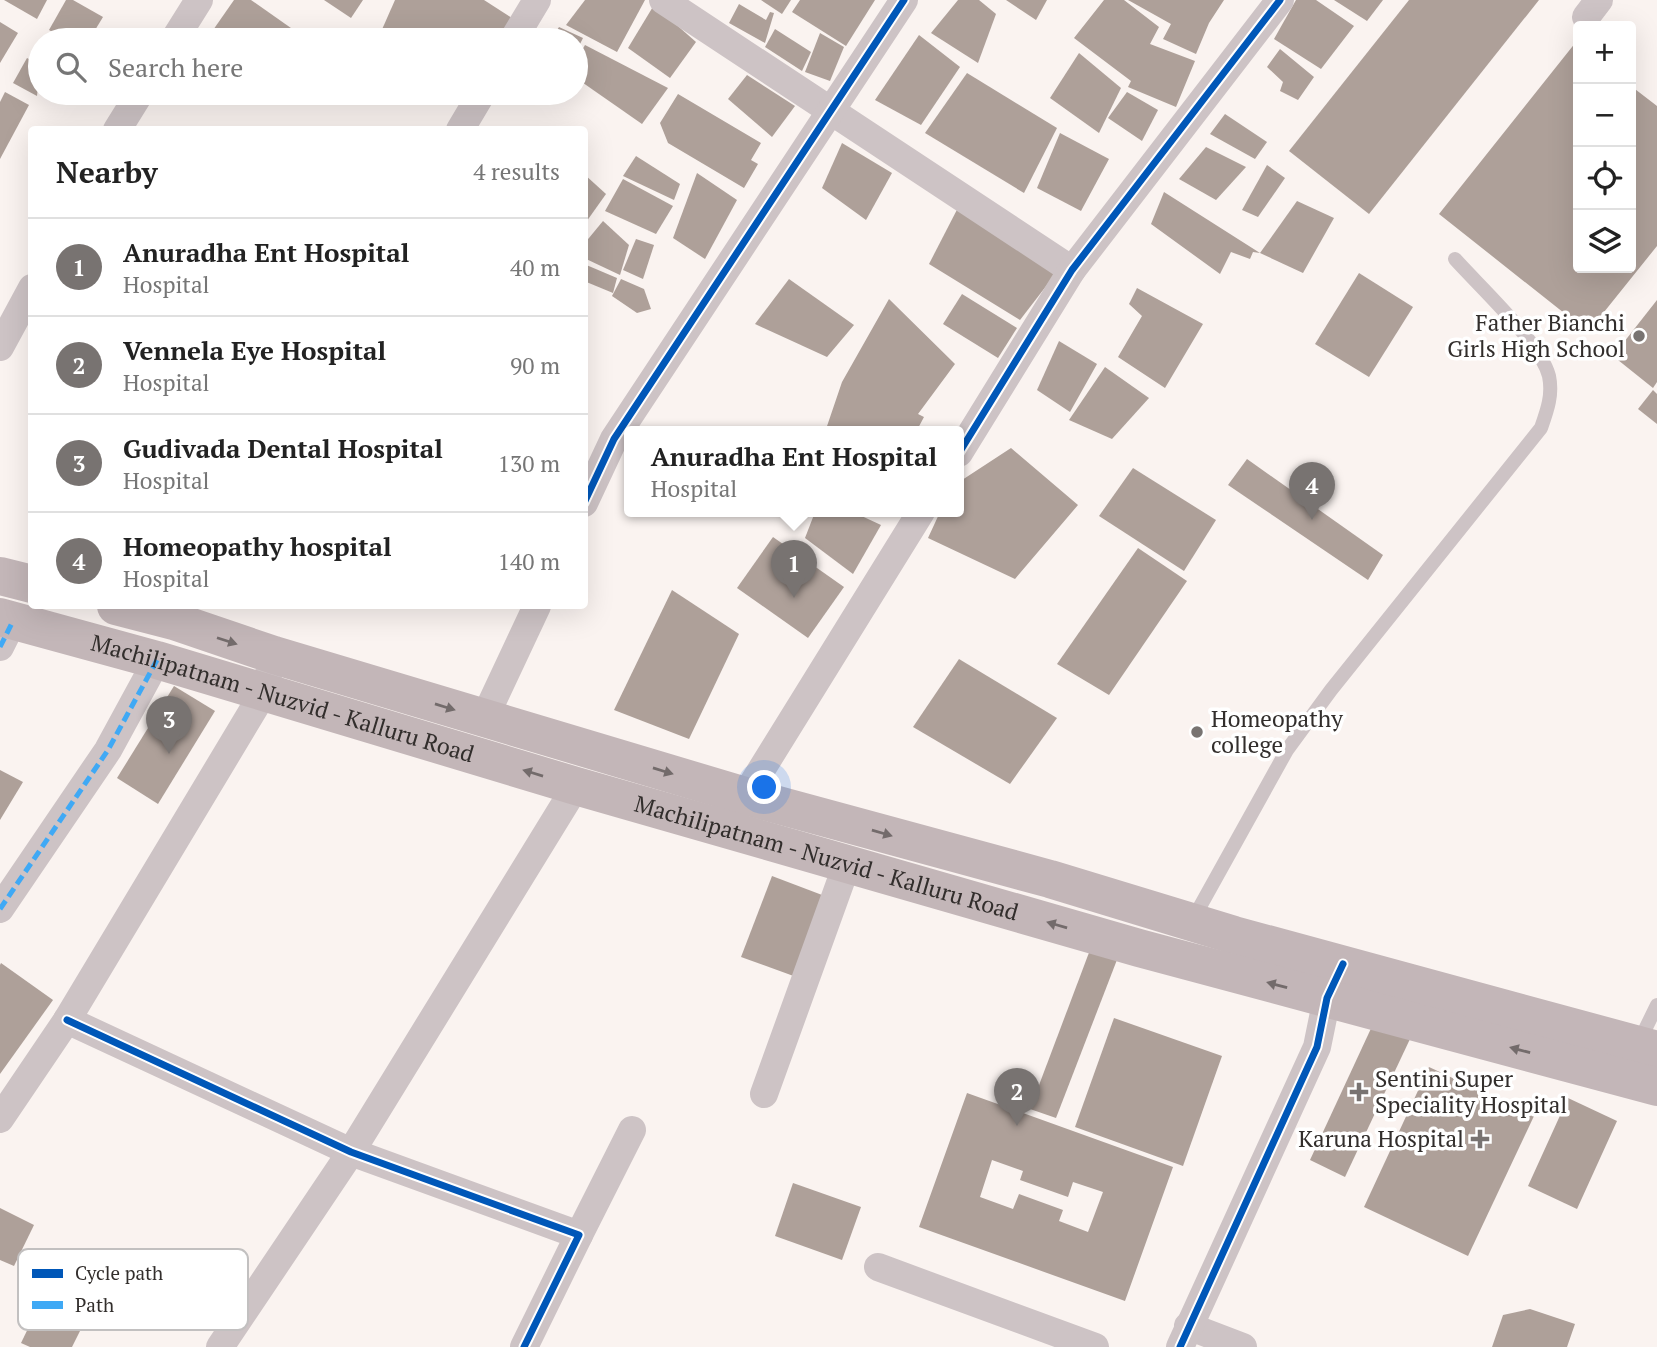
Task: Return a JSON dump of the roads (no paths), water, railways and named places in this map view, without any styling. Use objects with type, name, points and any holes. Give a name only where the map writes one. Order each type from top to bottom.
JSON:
[{"type":"highway","points":[[0,576],[28,583]]},
{"type":"highway","name":"Machilipatnam - Nuzvid - Kalluru Road","points":[[143,609],[179,613],[274,655],[484,719],[745,796],[1050,879],[1191,923],[1343,964],[1633,1058],[1657,1087]]},
{"type":"highway","name":"Machilipatnam - Nuzvid - Kalluru Road","points":[[4,628],[157,660],[576,786],[1139,948],[1326,998],[1633,1058]]},
{"type":"street","points":[[182,28],[200,0]]},
{"type":"street","points":[[520,28],[537,0]]},
{"type":"street","points":[[663,0],[1072,270]]},
{"type":"street","points":[[588,494],[614,439],[904,0]]},
{"type":"street","points":[[964,443],[1072,270],[1279,0]]},
{"type":"street","points":[[119,126],[133,105]]},
{"type":"street","points":[[462,126],[475,105]]},
{"type":"street","points":[[0,347],[28,295]]},
{"type":"street","points":[[745,796],[918,517]]},
{"type":"street","points":[[484,719],[536,609]]},
{"type":"street","points":[[0,1119],[67,1020],[264,692],[274,655]]},
{"type":"street","points":[[0,909],[108,750],[157,660]]},
{"type":"street","points":[[248,1305],[351,1152],[576,786]]},
{"type":"street","points":[[764,1094],[847,864]]},
{"type":"street","points":[[1243,1347],[1184,1337],[1317,1047],[1326,998],[1343,964]]},
{"type":"street","points":[[67,1020],[351,1152],[579,1235]]},
{"type":"street","points":[[524,1347],[632,1130]]},
{"type":"street","points":[[878,1267],[1096,1347]]},
{"type":"street","points":[[220,1347],[231,1330]]},
{"type":"lane","points":[[1191,923],[1294,740],[1541,428],[1550,402],[1549,379],[1542,357],[1455,259]]},
{"type":"lane","points":[[1633,1058],[1657,1005]]},
{"type":"place","name":"Father Bianchi Girls High School","points":[[1639,336]]},
{"type":"place","name":"Homeopathy hospital","points":[[1312,520]]},
{"type":"place","name":"Anuradha Ent Hospital","points":[[794,598]]},
{"type":"place","name":"Homeopathy college","points":[[1197,732]]},
{"type":"place","name":"Gudivada Dental Hospital","points":[[169,754]]},
{"type":"place","name":"Sentini Super Speciality Hospital","points":[[1359,1092]]},
{"type":"place","name":"Vennela Eye Hospital","points":[[1017,1126]]},
{"type":"place","name":"Karuna Hospital","points":[[1480,1139]]}]
